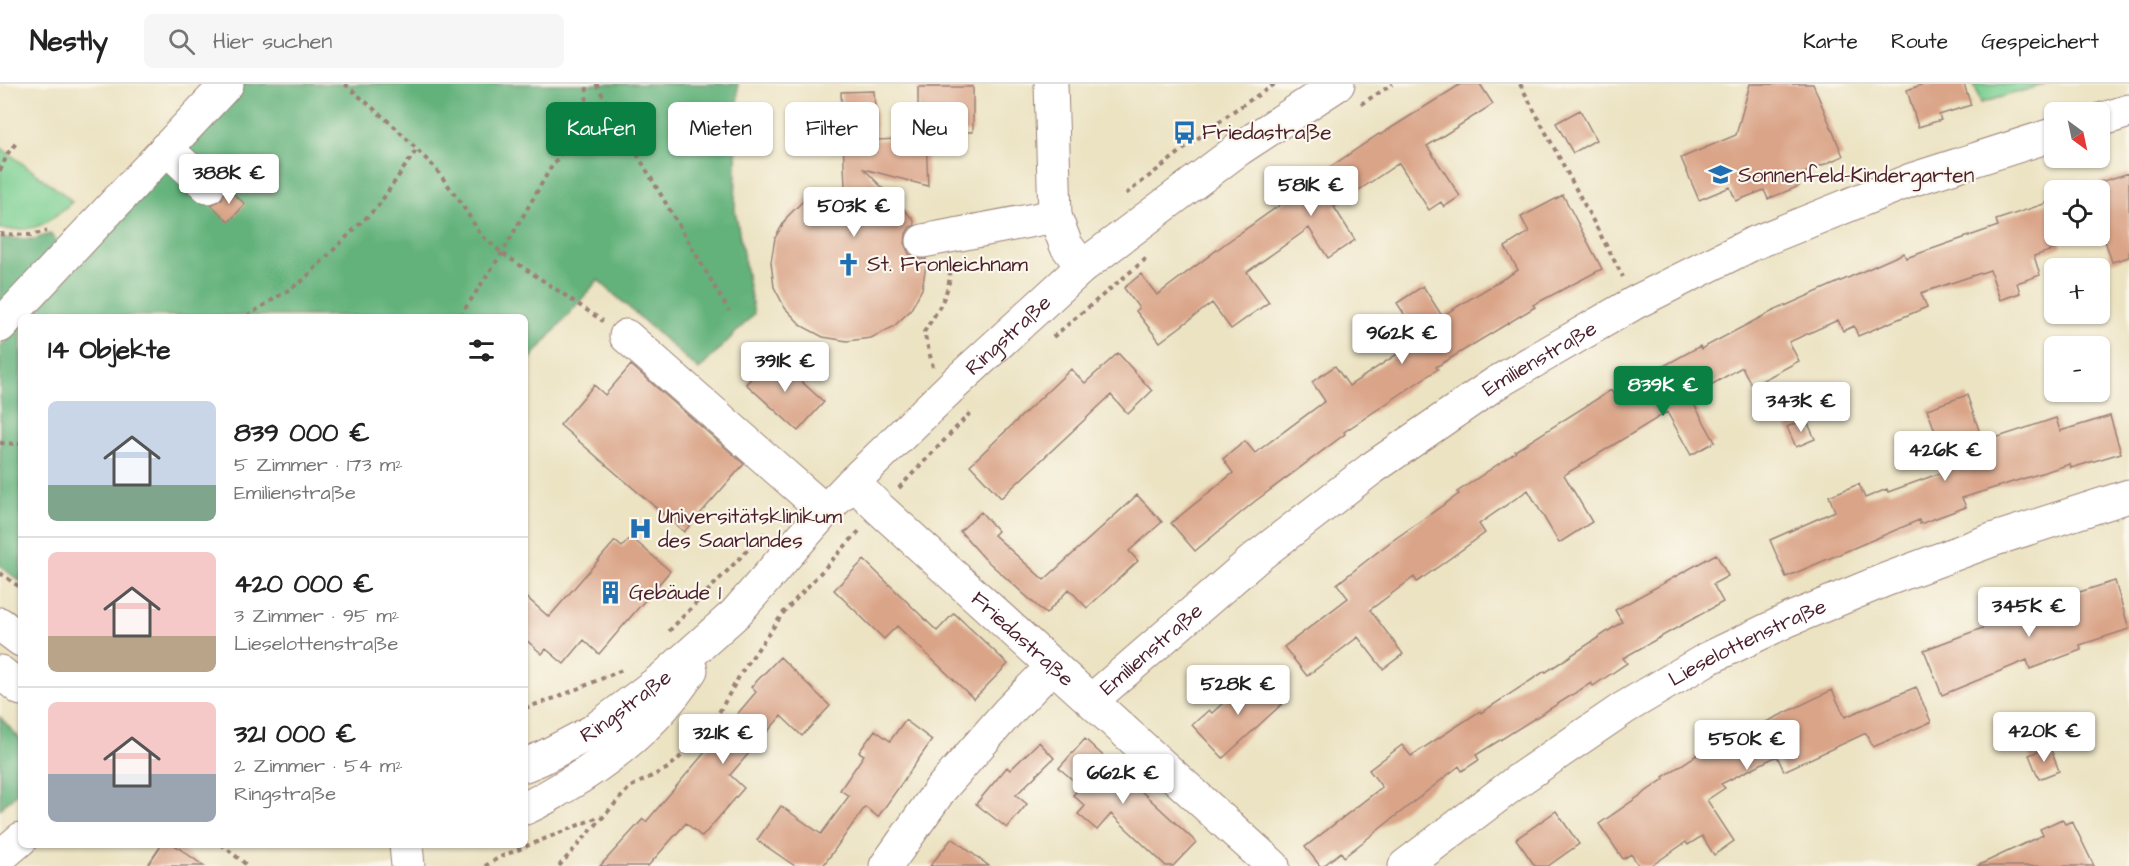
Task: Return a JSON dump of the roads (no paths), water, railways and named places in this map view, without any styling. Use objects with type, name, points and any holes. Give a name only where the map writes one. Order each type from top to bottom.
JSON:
[{"type":"street","points":[[0,326],[227,84]]},
{"type":"street","points":[[1051,84],[1055,216],[1066,245],[1082,267]]},
{"type":"street","name":"Ringstraße","points":[[528,764],[592,731],[662,679],[735,614],[853,482],[962,399],[1082,267],[1239,150],[1346,96]]},
{"type":"street","points":[[2110,117],[2129,111]]},
{"type":"street","name":"Emilienstraße","points":[[1092,700],[1257,557],[1371,469],[1496,383],[1636,302],[1752,244],[1911,180],[2044,138]]},
{"type":"street","points":[[166,148],[208,187]]},
{"type":"street","points":[[929,240],[1055,216]]},
{"type":"street","points":[[626,336],[825,511]]},
{"type":"street","name":"Friedastraße","points":[[853,482],[1274,866]]},
{"type":"street","name":"Lieselottenstraße","points":[[1405,866],[1520,779],[1624,708],[1707,659],[1788,620],[1885,580],[1992,540],[2129,496]]},
{"type":"street","points":[[0,624],[18,637]]},
{"type":"street","name":"Ringstraße","points":[[528,806],[594,769],[638,735],[676,693],[716,630]]},
{"type":"street","points":[[886,866],[940,790],[1007,713],[1053,666]]},
{"type":"street","points":[[0,672],[18,687]]},
{"type":"street","points":[[0,857],[18,842]]},
{"type":"street","points":[[406,848],[408,866]]},
{"type":"place","name":"Friedastraße","points":[[1184,132]]},
{"type":"place","name":"Sonnenfeld-Kindergarten","points":[[1720,175]]},
{"type":"place","name":"St. Fronleichnam","points":[[849,264]]},
{"type":"place","name":"Universitätsklinikum des Saarlandes","points":[[640,528]]},
{"type":"place","name":"Gebäude 1","points":[[611,592]]}]
